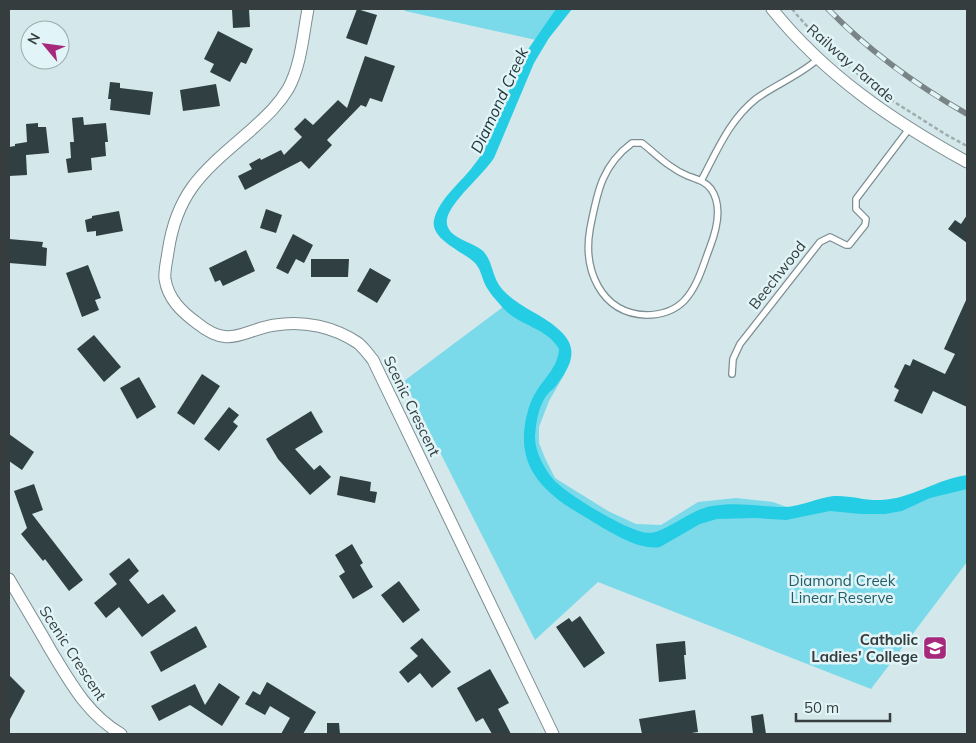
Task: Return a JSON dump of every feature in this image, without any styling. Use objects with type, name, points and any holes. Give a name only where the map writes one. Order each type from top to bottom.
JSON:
[{"type":"street","name":"Scenic Crescent","points":[[308,9],[296,72],[288,89],[274,109],[208,168],[184,196],[175,220],[165,278],[172,300],[200,326],[226,338],[240,336],[274,325],[296,323],[314,325],[339,332],[360,344],[373,360],[553,734]]},
{"type":"street","name":"Railway Parade","points":[[772,9],[818,59],[868,101],[967,162]]},
{"type":"street","name":"Scenic Crescent","points":[[9,579],[74,689],[102,721],[121,734]]},
{"type":"lane","points":[[702,181],[714,153],[726,132],[742,111],[758,98],[806,70],[818,59]]},
{"type":"lane","name":"Beechwood","points":[[732,374],[733,359],[740,344],[820,242],[830,237],[847,245],[865,225],[866,219],[856,209],[856,199],[909,128]]},
{"type":"lane","points":[[632,143],[642,143],[673,169],[702,181],[711,189],[715,200],[718,218],[717,230],[699,279],[685,300],[676,308],[654,315],[630,313],[607,300],[593,275],[589,257],[589,234],[596,194],[611,164],[621,151],[632,143]]},
{"type":"path","points":[[792,9],[805,25],[835,54],[874,88],[904,109],[967,146]]},
{"type":"green space","points":[[405,9],[565,9],[536,40],[405,11]]},
{"type":"green space","name":"Diamond Creek Linear Reserve","points":[[507,304],[548,325],[570,360],[549,401],[539,427],[539,443],[555,478],[608,511],[636,524],[661,525],[698,502],[736,498],[773,502],[795,510],[874,507],[967,482],[967,562],[871,689],[598,582],[535,640],[404,381]]},
{"type":"shaded area","points":[[556,9],[572,9],[549,38],[534,63],[494,158],[460,197],[449,212],[447,219],[447,225],[454,235],[483,251],[491,265],[496,280],[508,295],[557,328],[569,341],[571,348],[570,362],[563,376],[543,401],[536,426],[535,443],[538,454],[553,479],[571,494],[599,512],[628,527],[649,533],[663,529],[696,511],[712,506],[737,504],[787,507],[834,496],[875,500],[892,499],[945,480],[967,475],[967,489],[930,498],[902,511],[885,514],[830,511],[786,520],[755,518],[717,519],[700,524],[660,547],[652,547],[643,546],[624,539],[576,512],[540,482],[532,471],[526,457],[524,442],[525,424],[532,399],[554,367],[559,349],[548,336],[510,315],[504,309],[488,289],[476,264],[442,239],[434,227],[434,220],[446,197],[469,172],[482,154],[522,58]]},
{"type":"building","points":[[232,9],[249,9],[250,27],[233,28]]},
{"type":"building","points":[[357,9],[377,15],[367,45],[346,38]]},
{"type":"building","points":[[218,31],[253,49],[246,64],[241,62],[230,82],[210,72],[214,64],[204,59]]},
{"type":"building","points":[[365,56],[395,66],[382,102],[370,98],[366,107],[361,105],[327,140],[332,145],[309,169],[301,161],[245,190],[238,176],[252,169],[249,164],[260,158],[261,160],[281,150],[284,155],[302,137],[294,129],[305,118],[313,125],[338,100],[347,108]]},
{"type":"building","points":[[110,82],[120,83],[120,88],[153,92],[150,115],[110,110],[111,99],[108,99]]},
{"type":"building","points":[[216,84],[220,106],[183,111],[180,90]]},
{"type":"building","points":[[83,117],[84,125],[106,123],[108,142],[105,142],[106,156],[91,158],[92,170],[68,173],[66,159],[71,158],[70,142],[74,142],[72,118]]},
{"type":"building","points":[[38,123],[38,127],[46,127],[49,153],[26,155],[27,175],[9,176],[9,147],[27,142],[26,124]]},
{"type":"building","points":[[266,209],[282,215],[276,233],[260,228]]},
{"type":"building","points":[[119,211],[123,231],[96,236],[96,231],[87,232],[85,220],[92,218],[92,216]]},
{"type":"building","points":[[967,215],[967,243],[948,229],[955,220],[961,224]]},
{"type":"building","points":[[293,234],[313,245],[304,263],[296,259],[288,274],[276,268]]},
{"type":"building","points":[[9,239],[43,242],[42,247],[47,248],[46,266],[9,263]]},
{"type":"building","points":[[246,250],[255,271],[223,286],[220,280],[215,282],[209,268]]},
{"type":"building","points":[[311,259],[349,259],[348,277],[311,277]]},
{"type":"building","points":[[88,265],[101,298],[95,300],[99,310],[82,317],[66,273]]},
{"type":"building","points":[[370,268],[391,280],[377,303],[357,291]]},
{"type":"building","points":[[967,298],[967,407],[933,391],[922,414],[894,401],[899,390],[894,387],[905,364],[910,366],[913,359],[945,374],[955,354],[944,349]]},
{"type":"building","points":[[94,335],[121,367],[104,382],[77,349]]},
{"type":"building","points":[[202,374],[220,386],[194,425],[177,413]]},
{"type":"building","points":[[139,377],[156,407],[137,419],[120,388]]},
{"type":"building","points":[[229,407],[239,415],[233,422],[238,426],[219,451],[204,439]]},
{"type":"building","points":[[311,411],[323,432],[295,449],[314,470],[320,465],[331,477],[310,495],[278,459],[266,439]]},
{"type":"building","points":[[9,434],[34,452],[22,470],[9,461]]},
{"type":"building","points":[[340,476],[371,482],[370,491],[377,492],[375,503],[337,495]]},
{"type":"building","points":[[34,484],[43,510],[32,514],[83,580],[69,591],[45,559],[43,561],[21,534],[27,528],[14,491]]},
{"type":"building","points":[[352,544],[363,563],[360,565],[373,587],[353,599],[339,576],[345,572],[335,555]]},
{"type":"building","points":[[129,558],[139,571],[129,580],[148,604],[163,594],[176,611],[142,637],[119,607],[106,618],[94,603],[117,584],[109,574]]},
{"type":"building","points":[[399,581],[420,610],[403,623],[381,595]]},
{"type":"building","points":[[580,616],[605,653],[584,668],[556,627],[569,618],[572,622]]},
{"type":"building","points":[[196,626],[207,647],[161,672],[150,652]]},
{"type":"building","points":[[422,638],[451,672],[432,688],[420,673],[408,683],[399,672],[418,656],[410,648]]},
{"type":"building","points":[[685,641],[686,679],[659,682],[656,644]]},
{"type":"building","points":[[490,669],[509,703],[498,709],[511,734],[492,734],[483,718],[476,722],[457,688]]},
{"type":"building","points":[[9,675],[25,691],[9,721]]},
{"type":"building","points":[[267,682],[316,712],[303,734],[281,734],[290,718],[270,706],[265,715],[245,704],[253,691],[260,695]]},
{"type":"building","points":[[219,683],[240,697],[222,726],[190,705],[159,721],[151,706],[195,684],[205,705]]},
{"type":"building","points":[[695,710],[698,732],[685,734],[642,734],[639,719]]},
{"type":"building","points":[[763,714],[766,734],[753,734],[751,716]]},
{"type":"building","points":[[327,723],[339,723],[340,734],[327,734]]},
{"type":"railway","points":[[828,9],[860,39],[894,66],[967,114]]},
{"type":"place","name":"Catholic Ladies' College","points":[[935,648]]},
{"type":"water label","name":"Diamond Creek","points":[[499,100]]}]
